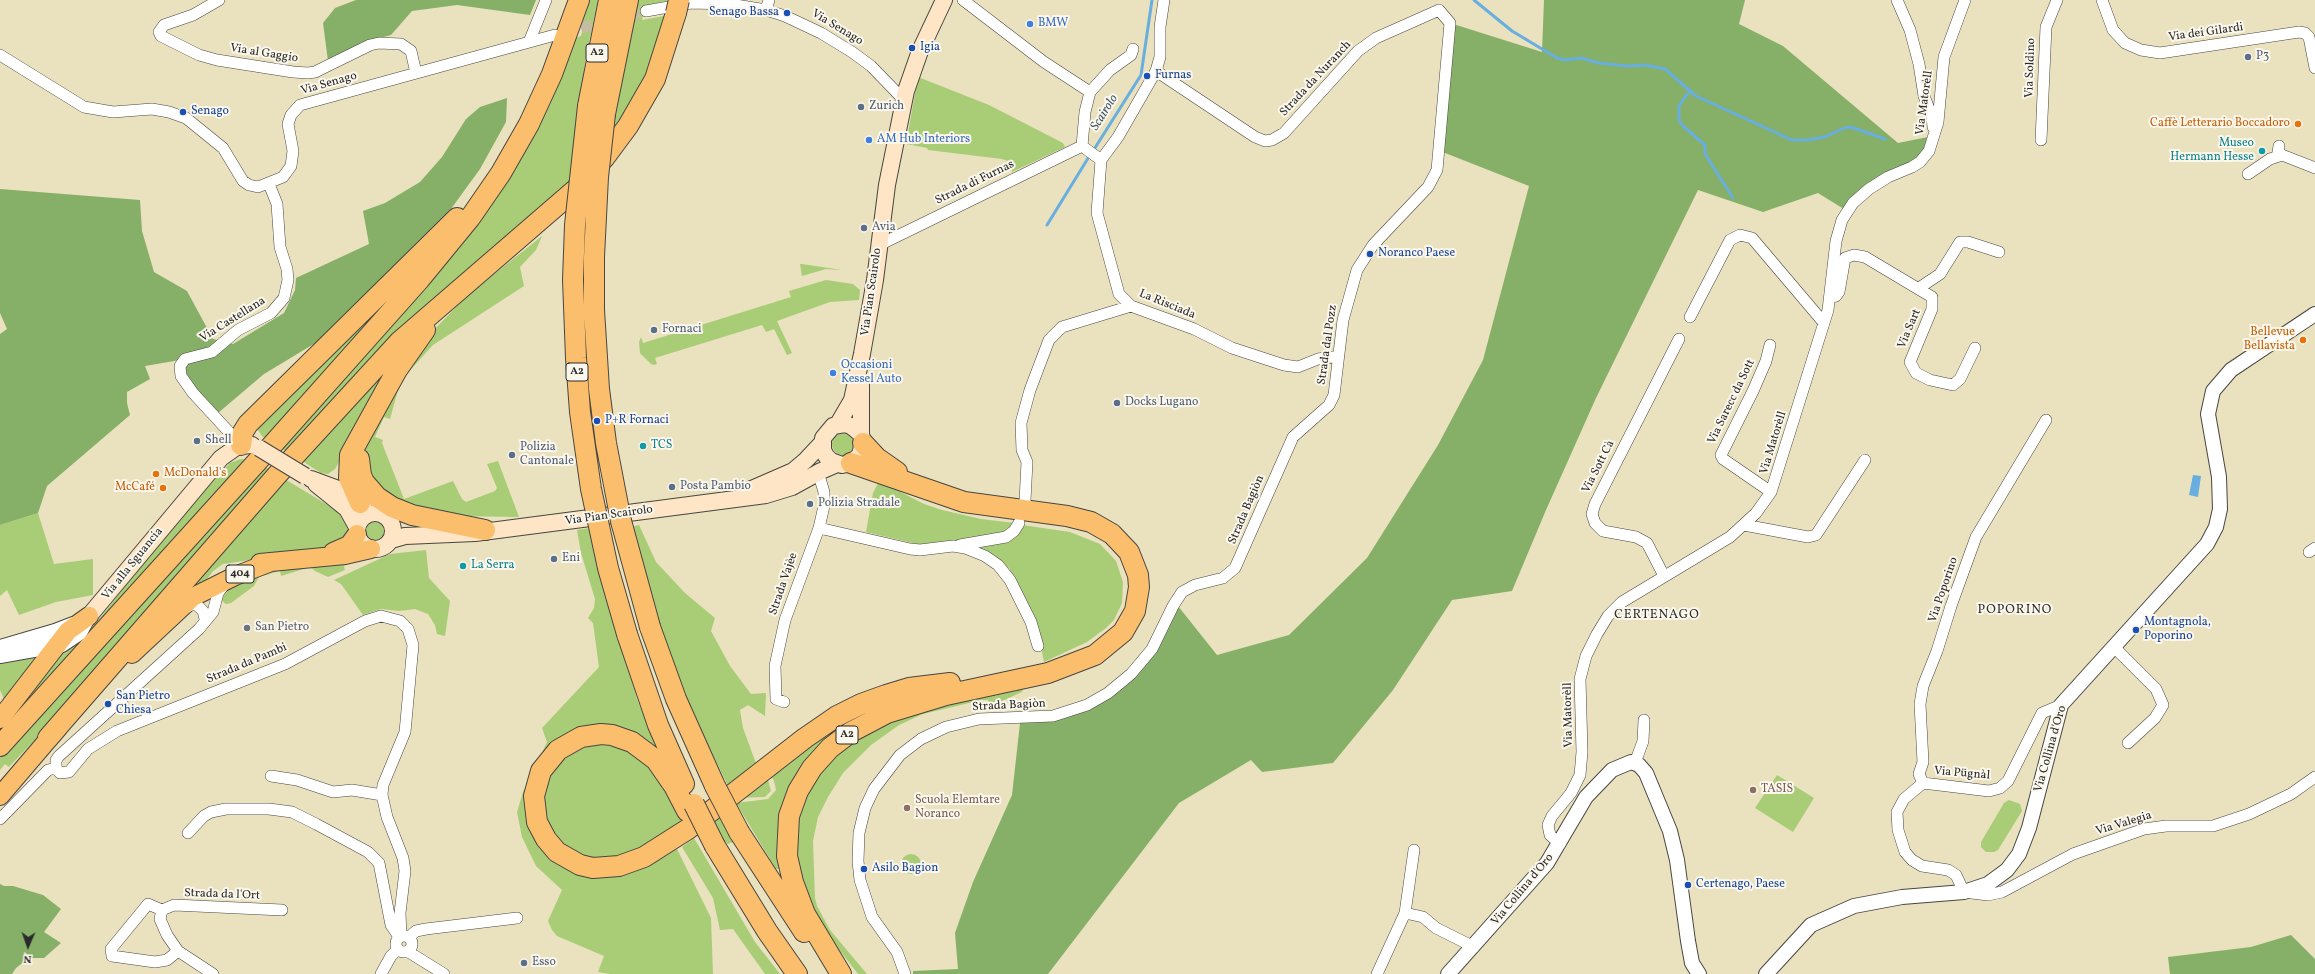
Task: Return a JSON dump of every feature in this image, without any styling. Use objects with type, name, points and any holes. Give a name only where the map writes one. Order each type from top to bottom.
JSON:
[{"type":"highway","points":[[0,746],[420,279],[486,196],[529,124],[552,74],[579,0]]},
{"type":"highway","name":"A2","points":[[609,0],[596,110],[594,310],[597,362],[606,443],[615,495],[632,567],[650,627],[676,699],[715,786],[739,832],[786,907],[835,974]]},
{"type":"highway","name":"A2","points":[[628,0],[579,171],[575,231],[574,304],[577,372],[583,439],[598,524],[627,634],[658,725],[691,808],[732,889],[767,931],[797,974]]},
{"type":"highway","points":[[48,738],[202,559],[339,406],[400,341],[576,189],[613,148],[628,126],[654,79],[678,7]]},
{"type":"highway","points":[[250,446],[243,432],[248,424],[457,218],[529,124]]},
{"type":"highway","points":[[368,508],[350,484],[348,472],[350,455],[362,437],[407,355],[439,314],[467,284]]},
{"type":"highway","points":[[362,437],[359,457],[361,475],[372,492],[384,502],[412,515],[489,530]]},
{"type":"highway","name":"A2","points":[[862,439],[884,464],[925,489]]},
{"type":"highway","name":"A2","points":[[841,974],[805,914],[790,870],[787,843],[789,816],[805,778],[830,748],[851,732],[875,718],[913,704],[1048,673],[1083,661],[1104,648],[1124,632],[1135,611],[1138,601],[1139,587],[1134,563],[1129,552],[1112,534],[1091,522],[1067,516],[964,502],[844,464]]},
{"type":"highway","name":"A2","points":[[691,808],[656,760],[632,742],[612,735],[601,734],[581,737],[558,750],[541,770],[534,796],[537,822],[546,839],[557,852],[580,865],[593,868],[619,866],[644,857],[668,843],[805,738],[831,720],[861,704],[909,688],[981,679],[1022,678]]},
{"type":"main road","name":"Via Pian Scairolo","points":[[838,424],[852,400],[862,354],[889,170],[904,100],[920,51],[944,0]]},
{"type":"main road","name":"Via Pian Scairolo","points":[[862,354],[862,439]]},
{"type":"main road","points":[[838,424],[851,426],[862,439],[860,455],[844,464],[826,456],[822,443],[829,429],[838,424]]},
{"type":"main road","name":"Via Pian Scairolo","points":[[723,500],[782,477],[806,460],[822,443]]},
{"type":"main road","points":[[250,446],[308,478],[338,489],[368,508],[386,516],[392,524],[393,535],[391,540],[382,548],[371,549],[360,542],[357,531],[347,510],[308,478]]},
{"type":"main road","name":"Via alla Sguancia","points":[[89,616],[221,458],[230,450],[250,446]]},
{"type":"main road","name":"Via Pian Scairolo","points":[[391,540],[405,536],[450,535],[780,492],[818,472],[844,464]]},
{"type":"main road","points":[[357,531],[366,515],[368,508]]},
{"type":"main road","name":"Via Pian Scairolo","points":[[392,524],[435,529],[489,530]]},
{"type":"main road","name":"404","points":[[321,556],[344,549],[357,531]]},
{"type":"main road","name":"404","points":[[171,616],[186,602],[209,588],[271,562],[321,556],[345,555],[371,549]]},
{"type":"main road","points":[[209,588],[213,576],[224,567],[271,562]]},
{"type":"main road","points":[[0,719],[68,631],[89,616]]},
{"type":"main road","points":[[0,796],[48,738],[171,616]]},
{"type":"street","name":"Via al Gaggio","points":[[219,0],[193,15],[164,25],[159,32],[161,36],[199,55],[293,72],[315,72],[379,43],[400,44],[411,51],[416,73]]},
{"type":"street","points":[[529,42],[546,0]]},
{"type":"street","points":[[964,0],[1016,42],[1090,92]]},
{"type":"street","points":[[1133,49],[1131,55],[1110,70],[1090,92],[1085,112],[1082,146],[1101,160],[1118,137],[1156,71],[1160,57],[1160,27],[1164,0]]},
{"type":"street","points":[[1897,0],[1910,30],[1919,64],[1924,98],[1932,117],[1934,136]]},
{"type":"street","name":"Via Matorèll","points":[[1560,844],[1550,835],[1548,825],[1552,816],[1571,793],[1580,775],[1582,752],[1579,690],[1586,656],[1603,623],[1613,610],[1622,602],[1664,576],[1706,553],[1744,525],[1771,492],[1831,297],[1836,241],[1840,224],[1847,211],[1861,195],[1876,183],[1920,162],[1929,151],[1938,122],[1944,57],[1965,0]]},
{"type":"street","name":"Via Soldino","points":[[2041,140],[2046,27],[2057,0]]},
{"type":"street","name":"Via dei Gilardi","points":[[2102,0],[2113,30],[2126,43],[2141,50],[2160,53],[2299,32],[2305,33],[2308,37],[2315,68]]},
{"type":"street","name":"Via Senago","points":[[646,11],[690,3],[768,5],[852,52],[871,66],[904,100]]},
{"type":"street","name":"Strada da Nuranch","points":[[1156,71],[1255,137],[1265,140],[1272,140],[1284,133],[1358,51],[1376,38],[1440,5],[1450,23],[1437,170],[1428,187],[1373,245]]},
{"type":"street","name":"Via Senago","points":[[269,184],[283,177],[293,159],[288,124],[291,115],[296,108],[307,103],[555,35]]},
{"type":"street","points":[[0,55],[84,107],[113,112],[152,109],[180,115],[198,126],[223,148],[243,181],[254,187],[269,184]]},
{"type":"street","points":[[1924,98],[1931,101],[1940,100]]},
{"type":"street","name":"Strada di Furnas","points":[[879,245],[1082,146]]},
{"type":"street","points":[[2248,174],[2280,151],[2315,168]]},
{"type":"street","name":"La Risciada","points":[[1101,160],[1097,213],[1119,294],[1131,306],[1194,329],[1232,348],[1284,365],[1298,367],[1318,359],[1338,356]]},
{"type":"street","name":"Via Castellana","points":[[250,446],[193,393],[181,376],[180,366],[185,359],[212,352],[238,330],[271,313],[284,298],[288,280],[287,269],[280,247],[277,204],[269,184]]},
{"type":"street","points":[[1690,317],[1730,240],[1740,235],[1752,238],[1824,323]]},
{"type":"street","points":[[1919,288],[1940,274],[1960,242],[1968,242],[1999,252]]},
{"type":"street","name":"Strada dal Pozz","points":[[1329,405],[1334,395],[1343,320],[1349,295],[1357,270],[1373,245]]},
{"type":"street","name":"Via Sart","points":[[1831,297],[1836,296],[1839,292],[1843,262],[1845,258],[1854,255],[1865,257],[1932,297],[1933,305],[1910,362],[1916,373],[1925,378],[1953,385],[1960,379],[1975,348]]},
{"type":"street","points":[[1025,501],[1027,462],[1022,450],[1021,423],[1030,390],[1049,340],[1062,327],[1131,306]]},
{"type":"street","name":"Via Collina d'Oro","points":[[1766,974],[1811,925],[1854,906],[1902,897],[1964,892],[1988,884],[2007,870],[2019,854],[2029,828],[2061,704],[2207,544],[2216,527],[2220,509],[2219,477],[2208,414],[2214,391],[2231,370],[2315,314]]},
{"type":"street","name":"Via Sott Cà","points":[[1664,576],[1648,543],[1636,537],[1603,531],[1595,523],[1592,514],[1595,504],[1679,339]]},
{"type":"street","name":"Via Sarecc da Sott","points":[[1770,345],[1766,361],[1753,391],[1721,455],[1723,459],[1771,492]]},
{"type":"street","name":"Strada Bagiòn","points":[[905,974],[897,952],[879,928],[867,905],[858,869],[858,843],[863,816],[868,800],[881,779],[900,755],[921,739],[946,727],[979,719],[1033,718],[1064,713],[1099,699],[1125,680],[1152,649],[1173,606],[1182,592],[1195,585],[1223,578],[1235,568],[1293,437],[1329,405]]},
{"type":"street","name":"Via Poporino","points":[[1923,783],[1919,774],[1923,751],[1920,704],[1923,686],[1937,651],[1951,606],[1976,537],[2046,420]]},
{"type":"street","points":[[1744,525],[1808,536],[1816,535],[1865,460]]},
{"type":"street","name":"Strada Vajèe","points":[[784,702],[776,699],[775,666],[785,620],[819,528],[824,506],[824,492],[818,472]]},
{"type":"street","points":[[819,528],[920,550],[1001,538],[1010,534],[1019,523]]},
{"type":"street","points":[[953,546],[965,548],[985,556],[1005,572],[1031,622],[1038,646]]},
{"type":"street","points":[[0,819],[48,770],[56,768],[57,757],[204,622],[213,612],[220,589],[235,576]]},
{"type":"street","points":[[204,622],[209,588]]},
{"type":"street","points":[[171,616],[194,605],[202,608],[204,622]]},
{"type":"street","name":"Via alla Sguancia","points":[[0,647],[55,632],[89,616]]},
{"type":"street","name":"Strada da Pambi","points":[[56,768],[60,773],[69,772],[85,751],[117,731],[285,664],[374,617],[388,617],[400,621],[408,629],[412,640],[413,652],[405,732],[383,785],[382,795],[387,817],[403,858],[405,871],[400,913],[403,937],[396,942],[403,950]]},
{"type":"street","points":[[2114,647],[2156,689],[2163,705],[2155,718],[2128,743]]},
{"type":"street","points":[[0,656],[54,648]]},
{"type":"street","name":"Via Pügnàl","points":[[1964,892],[1956,875],[1948,870],[1922,866],[1912,860],[1905,852],[1898,830],[1897,812],[1904,798],[1923,783],[1989,791],[2000,788],[2008,781],[2042,713],[2061,704]]},
{"type":"street","points":[[1644,720],[1643,741],[1635,763],[1641,767],[1651,782],[1675,847],[1695,970]]},
{"type":"street","name":"Via Collina d'Oro","points":[[1448,974],[1474,947],[1547,863],[1560,844],[1586,797],[1600,781],[1620,765],[1635,763]]},
{"type":"street","points":[[271,776],[297,780],[333,792],[352,790],[382,795]]},
{"type":"street","name":"Via Valegia","points":[[1964,892],[1988,895],[2002,892],[2073,854],[2144,829],[2166,826],[2213,826],[2248,814],[2291,794],[2315,777]]},
{"type":"street","points":[[188,833],[204,816],[212,812],[226,809],[269,809],[292,812],[368,852],[379,863],[391,925],[403,937],[426,928],[516,918]]},
{"type":"street","points":[[1377,974],[1405,913],[1414,850]]},
{"type":"street","name":"Strada da l'Ort","points":[[178,951],[167,960],[155,962],[112,956],[111,949],[148,904],[162,910],[174,906],[282,910]]},
{"type":"street","points":[[162,910],[160,919],[167,935],[178,951],[212,974]]},
{"type":"street","points":[[1405,913],[1423,917],[1436,928],[1474,947]]},
{"type":"street","points":[[381,974],[391,956],[403,950],[444,974]]},
{"type":"green space","points":[[356,0],[536,0],[530,15],[457,5],[412,11],[391,35],[376,39],[328,61],[323,23],[335,8]]},
{"type":"green space","points":[[586,0],[598,0],[586,56],[569,186],[437,295],[289,453],[279,447],[437,270],[575,38],[581,36],[584,23],[579,24]]},
{"type":"green space","points":[[639,0],[670,0],[646,6],[642,20],[669,15],[655,62],[611,139],[629,33]]},
{"type":"green space","points":[[1544,0],[1745,0],[1739,24],[1783,46],[1898,143],[1933,136],[1929,151],[1888,177],[1847,211],[1818,193],[1763,212],[1698,190],[1596,398],[1512,591],[1452,600],[1393,690],[1333,763],[1262,772],[1251,760],[1179,803],[1048,974],[913,974],[913,971],[958,969],[955,933],[973,882],[1012,795],[1020,723],[1057,720],[1074,715],[1107,699],[1127,685],[1142,669],[1158,648],[1178,606],[1217,655],[1289,635],[1367,558],[1438,445],[1483,360],[1529,186],[1440,151],[1450,23],[1542,52]]},
{"type":"green space","points":[[918,77],[989,105],[1063,143],[1065,147],[1012,172],[1011,162],[1002,159],[928,150],[927,148],[906,144]]},
{"type":"green space","points":[[507,98],[506,122],[480,169],[432,235],[332,333],[264,374],[218,413],[193,389],[180,360],[145,366],[150,379],[127,392],[127,403],[130,415],[47,486],[38,513],[0,525],[0,334],[7,329],[0,313],[0,189],[140,200],[142,231],[154,272],[187,291],[213,339],[233,344],[284,313],[295,290],[296,278],[369,244],[363,211],[385,203],[420,182],[442,157],[466,119],[480,107]]},
{"type":"green space","points":[[542,236],[536,250],[520,267],[524,286],[433,345],[404,377],[398,390],[390,419],[384,417],[375,437],[383,440],[382,443],[404,499],[453,481],[462,499],[466,502],[495,491],[497,488],[487,464],[498,461],[519,517],[453,516],[421,510],[374,488],[363,453],[367,439],[429,335],[468,295]]},
{"type":"green space","points":[[437,246],[269,441],[262,436],[258,430],[258,425]]},
{"type":"green space","points":[[800,264],[842,270],[826,269],[802,276]]},
{"type":"green space","points":[[826,280],[853,284],[860,290],[859,300],[830,302],[777,321],[792,353],[787,355],[774,329],[766,332],[762,325],[655,358],[657,364],[654,365],[640,353],[639,342],[641,337],[643,343],[791,297],[789,291]]},
{"type":"green space","points":[[411,338],[335,469],[328,474],[321,473],[299,459]]},
{"type":"green space","points":[[843,433],[851,436],[854,444],[851,452],[843,455],[835,452],[832,444],[835,436]]},
{"type":"green space","points":[[240,459],[251,460],[0,738],[0,727],[56,653],[74,646],[83,639],[206,486],[209,486],[230,463]]},
{"type":"green space","points":[[262,465],[272,471],[60,713],[9,767],[5,764],[0,770],[0,756],[14,737]]},
{"type":"green space","points":[[283,478],[341,513],[349,529],[349,533],[338,547],[223,564],[213,571],[202,586],[179,602]]},
{"type":"green space","points":[[879,481],[924,504],[942,510],[981,519],[1015,523],[1005,534],[929,547],[866,532],[873,493]]},
{"type":"green space","points":[[38,513],[54,564],[93,559],[93,595],[56,602],[19,615],[7,590],[0,596],[0,525]]},
{"type":"green space","points":[[375,522],[381,525],[384,531],[381,537],[375,540],[369,537],[366,531],[369,525]]},
{"type":"green space","points":[[639,525],[656,562],[685,593],[715,618],[711,631],[730,666],[751,694],[766,693],[765,716],[748,705],[740,710],[743,728],[757,766],[729,788],[692,712],[662,638],[631,527]]},
{"type":"green space","points":[[1022,525],[1070,532],[1100,544],[1116,561],[1123,582],[1122,603],[1114,620],[1087,642],[1044,662],[1038,633],[1009,568],[987,554],[969,547]]},
{"type":"green space","points":[[590,528],[637,699],[663,761],[613,730],[536,772],[550,853],[632,868],[677,849],[711,918],[713,974],[610,974],[598,972],[604,956],[557,936],[552,930],[548,921],[562,890],[536,866],[522,837],[517,812],[523,792],[547,742],[542,728],[599,667],[593,623],[588,618],[594,608],[595,599],[581,553],[577,530]]},
{"type":"green space","points":[[426,550],[429,578],[450,601],[445,636],[437,634],[435,625],[428,614],[415,609],[399,611],[381,609],[363,615],[341,584],[334,580],[390,554]]},
{"type":"green space","points":[[347,560],[344,567],[345,570],[328,577],[310,567],[281,576],[280,571],[259,577],[254,586],[231,603],[226,604],[222,601],[223,593],[249,574]]},
{"type":"green space","points":[[39,654],[5,702],[0,690],[0,664],[16,661],[16,658]]},
{"type":"green space","points":[[1024,687],[1022,692],[991,706],[988,700],[982,700],[923,714],[899,725],[871,745],[843,773],[828,797],[818,817],[813,841],[815,898],[817,906],[830,930],[867,974],[858,974],[824,930],[801,885],[794,836],[805,792],[835,752],[900,716]]},
{"type":"green space","points":[[879,702],[816,753],[780,869],[776,869],[736,803],[768,799],[776,790],[772,777],[768,780],[771,791],[765,797],[736,798],[816,736]]},
{"type":"green space","points":[[592,742],[616,744],[652,767],[686,822],[622,860],[572,856],[544,823],[542,788],[560,758]]},
{"type":"green space","points":[[1777,775],[1814,798],[1793,832],[1755,808]]},
{"type":"green space","points":[[2009,800],[2020,804],[2022,811],[1998,850],[1994,852],[1986,852],[1981,847],[1981,842],[2004,803]]},
{"type":"green space","points":[[723,814],[733,839],[733,842],[728,844],[723,841],[711,822]]},
{"type":"green space","points":[[694,838],[755,942],[780,974],[765,974],[733,929],[720,930],[713,898],[682,847]]},
{"type":"green space","points":[[911,854],[918,857],[921,864],[918,871],[911,874],[904,871],[901,864],[904,857]]},
{"type":"green space","points":[[0,884],[4,886],[13,886],[43,895],[61,909],[44,932],[61,943],[44,958],[29,958],[16,968],[12,974],[0,974]]},
{"type":"green space","points":[[2291,935],[2315,959],[2315,974],[2170,974],[2168,957],[2251,947]]},
{"type":"water","points":[[2193,475],[2201,476],[2198,497],[2189,495]]},
{"type":"waterway","name":"Scairolo","points":[[1093,151],[1141,75],[1152,0]]},
{"type":"waterway","points":[[1474,0],[1512,31],[1557,58],[1565,60],[1581,58],[1599,63],[1627,66],[1646,65],[1665,69],[1696,96],[1792,140],[1807,140],[1825,137],[1844,128],[1851,127],[1885,139]]},
{"type":"waterway","points":[[1690,90],[1679,106],[1679,120],[1683,126],[1705,145],[1705,154],[1733,198]]},
{"type":"waterway","name":"Scairolo","points":[[1047,225],[1090,155]]},
{"type":"tunnel","points":[[565,32],[646,11]]},
{"type":"place","name":"Senago Bassa","points":[[787,13]]},
{"type":"place","name":"BMW","points":[[1030,24]]},
{"type":"place","name":"Igia","points":[[912,48]]},
{"type":"place","name":"P3","points":[[2248,57]]},
{"type":"place","name":"Furnas","points":[[1147,76]]},
{"type":"place","name":"Zurich","points":[[861,107]]},
{"type":"place","name":"Senago","points":[[183,112]]},
{"type":"place","name":"Caffè Letterario Boccadoro","points":[[2298,124]]},
{"type":"place","name":"AM Hub Interiors","points":[[869,140]]},
{"type":"place","name":"Museo Hermann Hesse","points":[[2262,151]]},
{"type":"place","name":"Avia","points":[[864,228]]},
{"type":"place","name":"Noranco Paese","points":[[1370,254]]},
{"type":"place","name":"Fornaci","points":[[654,330]]},
{"type":"place","name":"Bellevue Bellavista","points":[[2303,340]]},
{"type":"place","name":"Occasioni Kessel Auto","points":[[833,373]]},
{"type":"place","name":"Docks Lugano","points":[[1117,403]]},
{"type":"place","name":"P+R Fornaci","points":[[597,421]]},
{"type":"place","name":"Shell","points":[[197,441]]},
{"type":"place","name":"TCS","points":[[643,446]]},
{"type":"place","name":"Polizia Cantonale","points":[[512,455]]},
{"type":"place","name":"McDonald's","points":[[156,474]]},
{"type":"place","name":"Posta Pambio","points":[[672,487]]},
{"type":"place","name":"McCafé","points":[[163,488]]},
{"type":"place","name":"Polizia Stradale","points":[[810,504]]},
{"type":"place","name":"Eni","points":[[554,559]]},
{"type":"place","name":"La Serra","points":[[463,566]]},
{"type":"place","name":"San Pietro","points":[[247,628]]},
{"type":"place","name":"Montagnola, Poporino","points":[[2136,630]]},
{"type":"place","name":"San Pietro Chiesa","points":[[108,704]]},
{"type":"place","name":"TASIS","points":[[1753,790]]},
{"type":"place","name":"Scuola Elemtare Noranco","points":[[907,808]]},
{"type":"place","name":"Asilo Bagion","points":[[864,869]]},
{"type":"place","name":"Certenago, Paese","points":[[1688,885]]},
{"type":"place","name":"Esso","points":[[524,963]]},
{"type":"district","name":"POPORINO","points":[[2015,611]]},
{"type":"district","name":"CERTENAGO","points":[[1657,616]]}]
